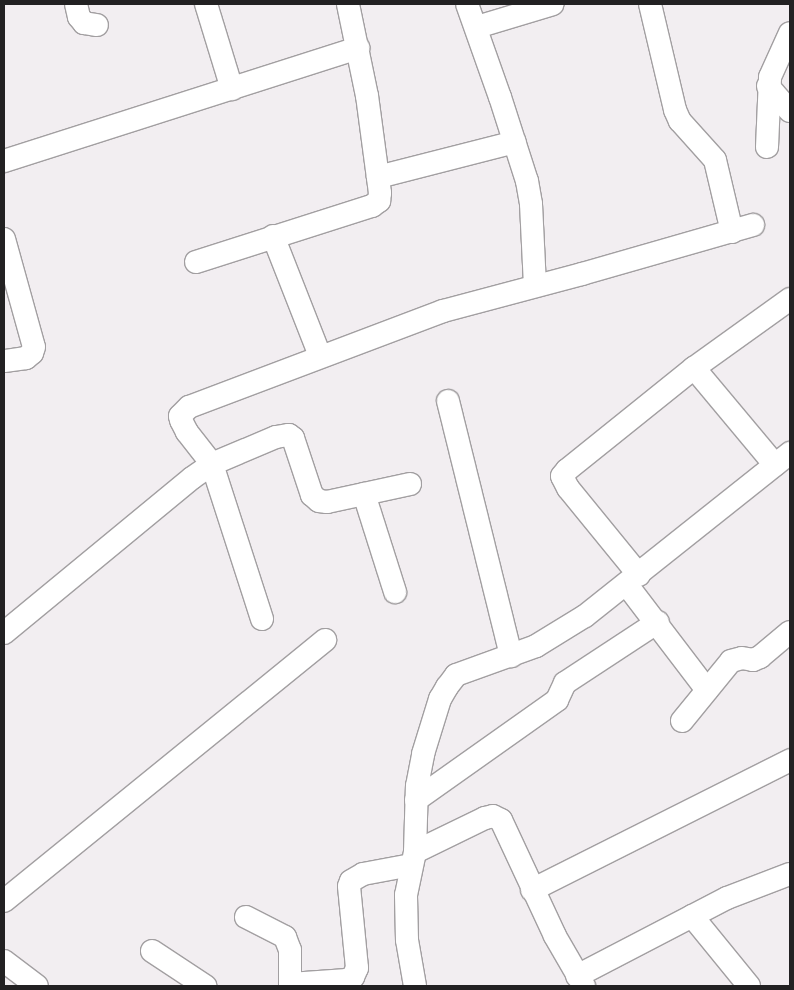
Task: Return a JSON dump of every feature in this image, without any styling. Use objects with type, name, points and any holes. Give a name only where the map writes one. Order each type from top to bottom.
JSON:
[{"type":"street","points":[[76,4],[79,17],[84,23],[98,25]]},
{"type":"street","points":[[206,4],[232,88]]},
{"type":"street","points":[[196,262],[372,206],[379,201],[378,177],[358,48],[348,4]]},
{"type":"street","points":[[467,4],[515,142],[532,204],[535,286]]},
{"type":"street","points":[[476,27],[553,4]]},
{"type":"street","points":[[262,619],[212,464],[187,432],[181,420],[184,412],[196,403],[443,311],[742,228],[716,160],[680,121],[675,110],[650,4]]},
{"type":"street","points":[[768,147],[768,86],[773,67],[790,33]]},
{"type":"street","points":[[4,162],[358,48]]},
{"type":"street","points":[[768,86],[790,111]]},
{"type":"street","points":[[378,177],[515,142]]},
{"type":"street","points":[[273,236],[320,356]]},
{"type":"street","points":[[4,239],[34,346],[32,353],[26,358],[4,361]]},
{"type":"street","points":[[707,690],[658,622],[633,580],[568,488],[562,476],[694,368],[790,299]]},
{"type":"street","points":[[415,986],[406,918],[406,895],[413,858],[417,786],[423,754],[440,699],[447,687],[456,675],[536,646],[562,631],[633,580],[782,459],[694,368]]},
{"type":"street","points":[[448,401],[511,656]]},
{"type":"street","points":[[4,633],[118,538],[212,464],[276,437],[289,435],[293,438],[315,498],[327,502],[410,484]]},
{"type":"street","points":[[364,494],[395,592]]},
{"type":"street","points":[[416,800],[557,700],[565,683],[658,622]]},
{"type":"street","points":[[682,721],[731,661],[742,658],[753,660],[760,657],[790,632]]},
{"type":"street","points":[[4,901],[325,640]]},
{"type":"street","points":[[532,890],[790,760]]},
{"type":"street","points":[[246,916],[285,937],[290,950],[290,985],[347,980],[353,977],[357,968],[349,886],[351,880],[413,858],[493,816],[501,820],[532,890],[581,981],[692,916],[727,898],[790,874]]},
{"type":"street","points":[[692,916],[749,986]]},
{"type":"street","points":[[152,951],[205,986]]},
{"type":"street","points":[[4,961],[37,986]]}]
